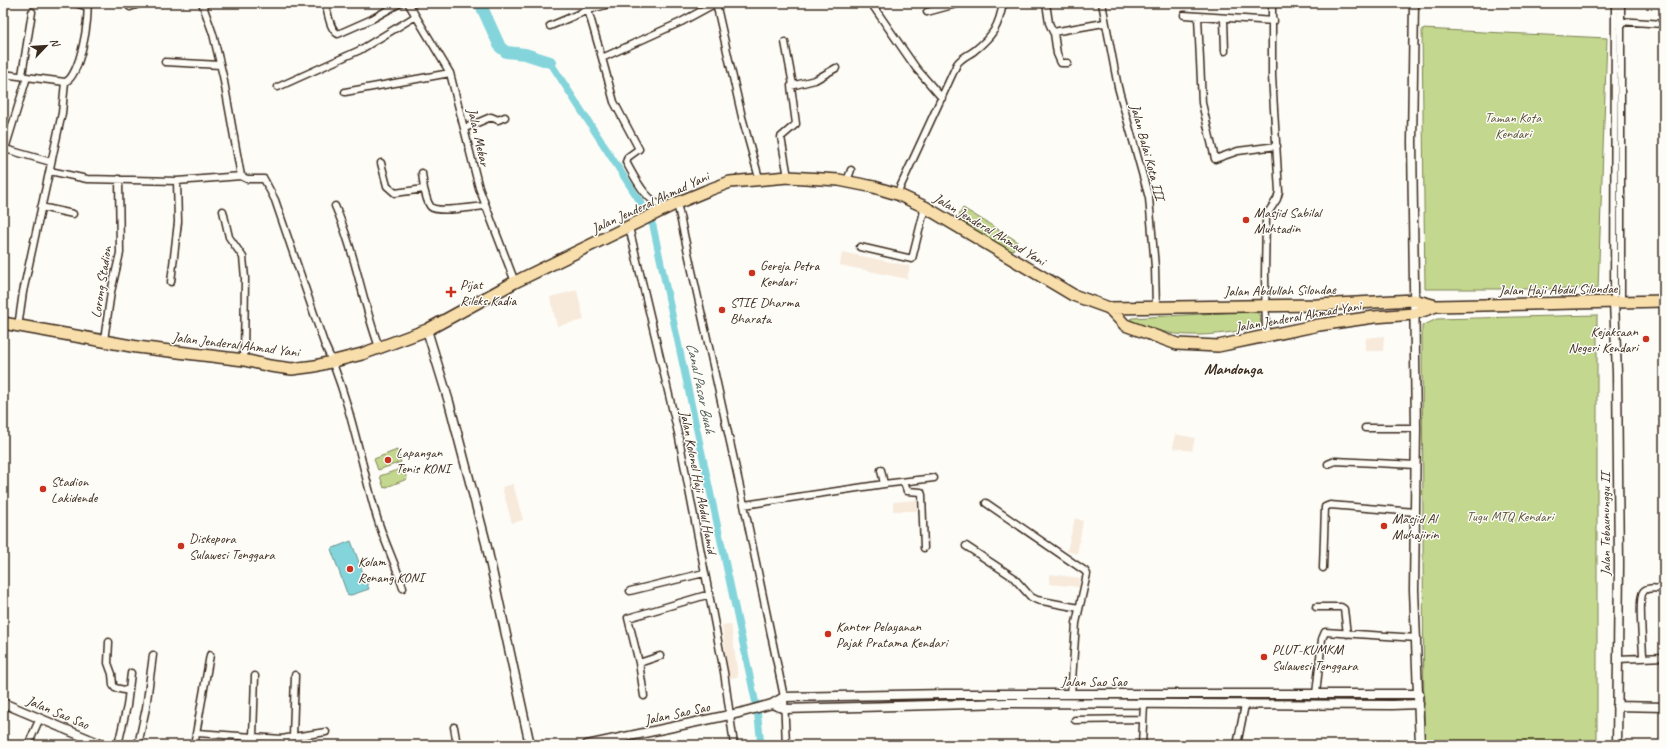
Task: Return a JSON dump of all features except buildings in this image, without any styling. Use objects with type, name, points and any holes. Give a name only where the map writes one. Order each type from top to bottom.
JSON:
[{"type":"highway","name":"Jalan Jenderal Ahmad Yani","points":[[3,323],[18,327],[137,346],[244,360],[292,369],[333,362],[427,330],[515,282],[668,208],[730,182],[759,178],[788,177],[847,181],[897,194],[925,207],[1073,295],[1109,308],[1125,325],[1177,344],[1218,346],[1266,335],[1333,323],[1414,314],[1436,306]]},
{"type":"highway","name":"Jalan Abdullah Silondae","points":[[1109,308],[1266,306],[1414,300],[1436,306],[1452,305]]},
{"type":"highway","name":"Jalan Haji Abdul Silondae","points":[[1452,305],[1664,301]]},
{"type":"highway","points":[[1125,325],[1131,307]]},
{"type":"street","points":[[3,74],[65,82],[70,80],[77,64],[87,23],[88,5],[75,3]]},
{"type":"street","points":[[130,7],[142,3]]},
{"type":"street","points":[[202,3],[213,34],[220,64],[231,115],[241,176]]},
{"type":"street","points":[[326,3],[330,23],[335,32],[338,34],[372,19],[400,3]]},
{"type":"street","name":"Jalan Mekar","points":[[408,3],[450,73],[485,206],[515,282]]},
{"type":"street","points":[[550,26],[588,10],[613,3]]},
{"type":"street","points":[[602,58],[680,22],[716,3],[742,117],[759,178]]},
{"type":"street","points":[[871,3],[916,68],[942,98]]},
{"type":"street","points":[[927,12],[960,3]]},
{"type":"street","points":[[897,194],[960,59],[977,48],[996,29],[1000,21],[1003,3]]},
{"type":"street","points":[[1046,3],[1050,29],[1054,33],[1058,59],[1061,63],[1068,63]]},
{"type":"street","name":"Jalan Balai Kota III","points":[[1102,3],[1104,22],[1118,87],[1149,198],[1155,268],[1156,308]]},
{"type":"street","points":[[1266,335],[1266,216],[1277,199],[1279,192],[1272,76],[1274,21],[1272,3]]},
{"type":"street","points":[[1414,3],[1412,142],[1416,428],[1414,590],[1420,704],[1420,745]]},
{"type":"street","points":[[1615,3],[1618,21]]},
{"type":"street","points":[[1617,302],[1618,21],[1620,3]]},
{"type":"street","points":[[588,10],[614,102],[639,148],[628,157],[626,162],[649,197],[656,203],[668,208],[744,505],[784,696],[786,745]]},
{"type":"street","points":[[32,12],[24,76],[4,151],[51,162]]},
{"type":"street","points":[[1184,15],[1224,19],[1274,21]]},
{"type":"street","points":[[278,87],[360,50],[416,16]]},
{"type":"street","points":[[1198,17],[1202,103],[1215,159],[1238,151],[1277,146]]},
{"type":"street","points":[[1224,19],[1225,51]]},
{"type":"street","points":[[1618,21],[1664,24]]},
{"type":"street","points":[[1054,33],[1104,22]]},
{"type":"street","points":[[785,42],[793,85],[790,87],[796,124],[781,137],[788,177]]},
{"type":"street","points":[[165,62],[220,64]]},
{"type":"street","points":[[793,85],[815,80],[836,68]]},
{"type":"street","points":[[345,92],[450,73]]},
{"type":"street","points":[[18,327],[23,292],[64,103],[65,82]]},
{"type":"street","points":[[465,128],[491,117],[498,120],[505,117]]},
{"type":"street","points":[[381,163],[390,190],[395,193],[400,193],[424,189]]},
{"type":"street","points":[[847,181],[851,170]]},
{"type":"street","points":[[50,171],[87,179],[177,181],[241,176],[247,179],[259,178],[266,182],[275,200],[324,343],[333,362],[345,396],[376,513],[403,588]]},
{"type":"street","points":[[422,173],[424,189],[430,206],[434,209],[442,210],[485,206]]},
{"type":"street","name":"Lorong Stadion","points":[[104,340],[111,292],[120,253],[119,179]]},
{"type":"street","points":[[171,282],[178,222],[177,181]]},
{"type":"street","points":[[335,206],[346,235],[364,303],[379,347]]},
{"type":"street","points":[[41,207],[74,214]]},
{"type":"street","points":[[860,247],[912,259],[925,207]]},
{"type":"street","points":[[223,211],[229,236],[243,257],[245,278],[244,360]]},
{"type":"street","name":"Jalan Kolonel Haji Abdul Hamid","points":[[633,225],[678,433],[704,573],[710,594],[735,714],[734,745]]},
{"type":"street","name":"Jalan Tebaununggu II","points":[[1617,302],[1617,745]]},
{"type":"street","points":[[427,330],[486,542],[530,745]]},
{"type":"street","points":[[1366,428],[1416,428]]},
{"type":"street","points":[[1328,464],[1335,461],[1416,465]]},
{"type":"street","points":[[881,470],[884,484]]},
{"type":"street","points":[[744,505],[934,478]]},
{"type":"street","points":[[904,482],[907,491],[921,492],[922,495],[924,548]]},
{"type":"street","points":[[986,503],[1085,570],[1087,578],[1076,623],[1070,695]]},
{"type":"street","points":[[1323,568],[1326,506],[1415,512]]},
{"type":"street","points":[[966,546],[1013,577],[1031,597],[1037,600],[1079,608]]},
{"type":"street","points":[[630,591],[704,573]]},
{"type":"street","points":[[1643,657],[1642,593],[1645,590],[1652,588],[1664,589]]},
{"type":"street","points":[[644,696],[639,663],[628,620],[629,617],[710,594]]},
{"type":"street","points":[[1316,607],[1341,607],[1344,609],[1347,634]]},
{"type":"street","points":[[1316,694],[1323,634],[1326,632],[1417,638]]},
{"type":"street","points":[[109,642],[108,662],[112,674],[113,685],[115,688],[128,691]]},
{"type":"street","points":[[138,745],[146,708],[153,655]]},
{"type":"street","points":[[194,745],[210,655]]},
{"type":"street","points":[[639,663],[660,656]]},
{"type":"street","points":[[1618,659],[1664,657]]},
{"type":"street","points":[[118,745],[130,673]]},
{"type":"street","points":[[293,737],[296,675]]},
{"type":"street","points":[[252,737],[255,676]]},
{"type":"street","name":"Jalan Sao Sao","points":[[587,745],[609,743],[735,714],[772,704],[784,696],[1419,694]]},
{"type":"street","name":"Jalan Sao Sao","points":[[3,703],[104,745]]},
{"type":"street","name":"Jalan Sao Sao","points":[[772,704],[785,709],[1008,703],[1245,705],[1420,704]]},
{"type":"street","points":[[1142,745],[1144,704]]},
{"type":"street","points":[[1237,745],[1245,705]]},
{"type":"street","points":[[1617,706],[1664,707]]},
{"type":"street","points":[[28,745],[40,718]]},
{"type":"street","points":[[1075,720],[1143,719]]},
{"type":"street","points":[[454,727],[457,745]]},
{"type":"street","points":[[197,733],[278,739],[326,732]]},
{"type":"shaded area","points":[[842,252],[910,266],[907,279],[840,265]]},
{"type":"shaded area","points":[[577,290],[584,320],[557,326],[550,297]]},
{"type":"shaded area","points":[[1384,336],[1383,351],[1365,351],[1366,338]]},
{"type":"shaded area","points":[[1175,434],[1195,438],[1192,451],[1173,448]]},
{"type":"shaded area","points":[[513,484],[523,520],[512,523],[502,487]]},
{"type":"shaded area","points":[[917,500],[917,511],[893,511],[893,502]]},
{"type":"shaded area","points":[[1075,518],[1083,521],[1077,554],[1067,551]]},
{"type":"shaded area","points":[[1050,574],[1080,578],[1079,587],[1049,584]]},
{"type":"shaded area","points":[[731,624],[738,677],[729,678],[722,625]]},
{"type":"green space","name":"Taman Kota Kendari","points":[[1422,29],[1607,38],[1598,289],[1425,289]]},
{"type":"green space","points":[[963,208],[1017,241],[1011,255],[955,222]]},
{"type":"green space","points":[[1255,311],[1259,314],[1262,327],[1204,335],[1176,334],[1161,331],[1138,324],[1130,319],[1132,318]]},
{"type":"green space","name":"Tugu MTQ Kendari","points":[[1597,315],[1597,745],[1424,745],[1422,326],[1437,319]]},
{"type":"green space","name":"Lapangan Tenis KONI","points":[[397,450],[401,462],[378,470],[374,459]]},
{"type":"green space","points":[[403,468],[407,479],[384,488],[380,476]]},
{"type":"water","name":"Kolam Renang KONI","points":[[351,541],[369,589],[348,596],[331,549]]},
{"type":"waterway","points":[[480,3],[500,47],[506,52],[525,54],[550,62]]},
{"type":"waterway","name":"Canal Pasar Buah","points":[[550,62],[643,206],[653,226],[757,709],[761,745]]},
{"type":"place","name":"Masjid Sabilal Muhtadin","points":[[1246,220]]},
{"type":"place","name":"Gereja Petra Kendari","points":[[752,273]]},
{"type":"place","name":"Pijat Rileks Kadia","points":[[451,292]]},
{"type":"place","name":"STIE Dharma Bharata","points":[[722,310]]},
{"type":"place","name":"Kejaksaan Negeri Kendari","points":[[1646,339]]},
{"type":"place","name":"Lapangan Tenis KONI","points":[[388,460]]},
{"type":"place","name":"Stadion Lakidende","points":[[43,489]]},
{"type":"place","name":"Masjid Al Muhajirin","points":[[1384,526]]},
{"type":"place","name":"Diskepora Sulawesi Tenggara","points":[[181,546]]},
{"type":"place","name":"Kolam Renang KONI","points":[[350,569]]},
{"type":"place","name":"Kantor Pelayanan Pajak Pratama Kendari","points":[[828,634]]},
{"type":"place","name":"PLUT-KUMKM Sulawesi Tenggara","points":[[1264,657]]},
{"type":"district","name":"Mandonga","points":[[1233,368]]}]
